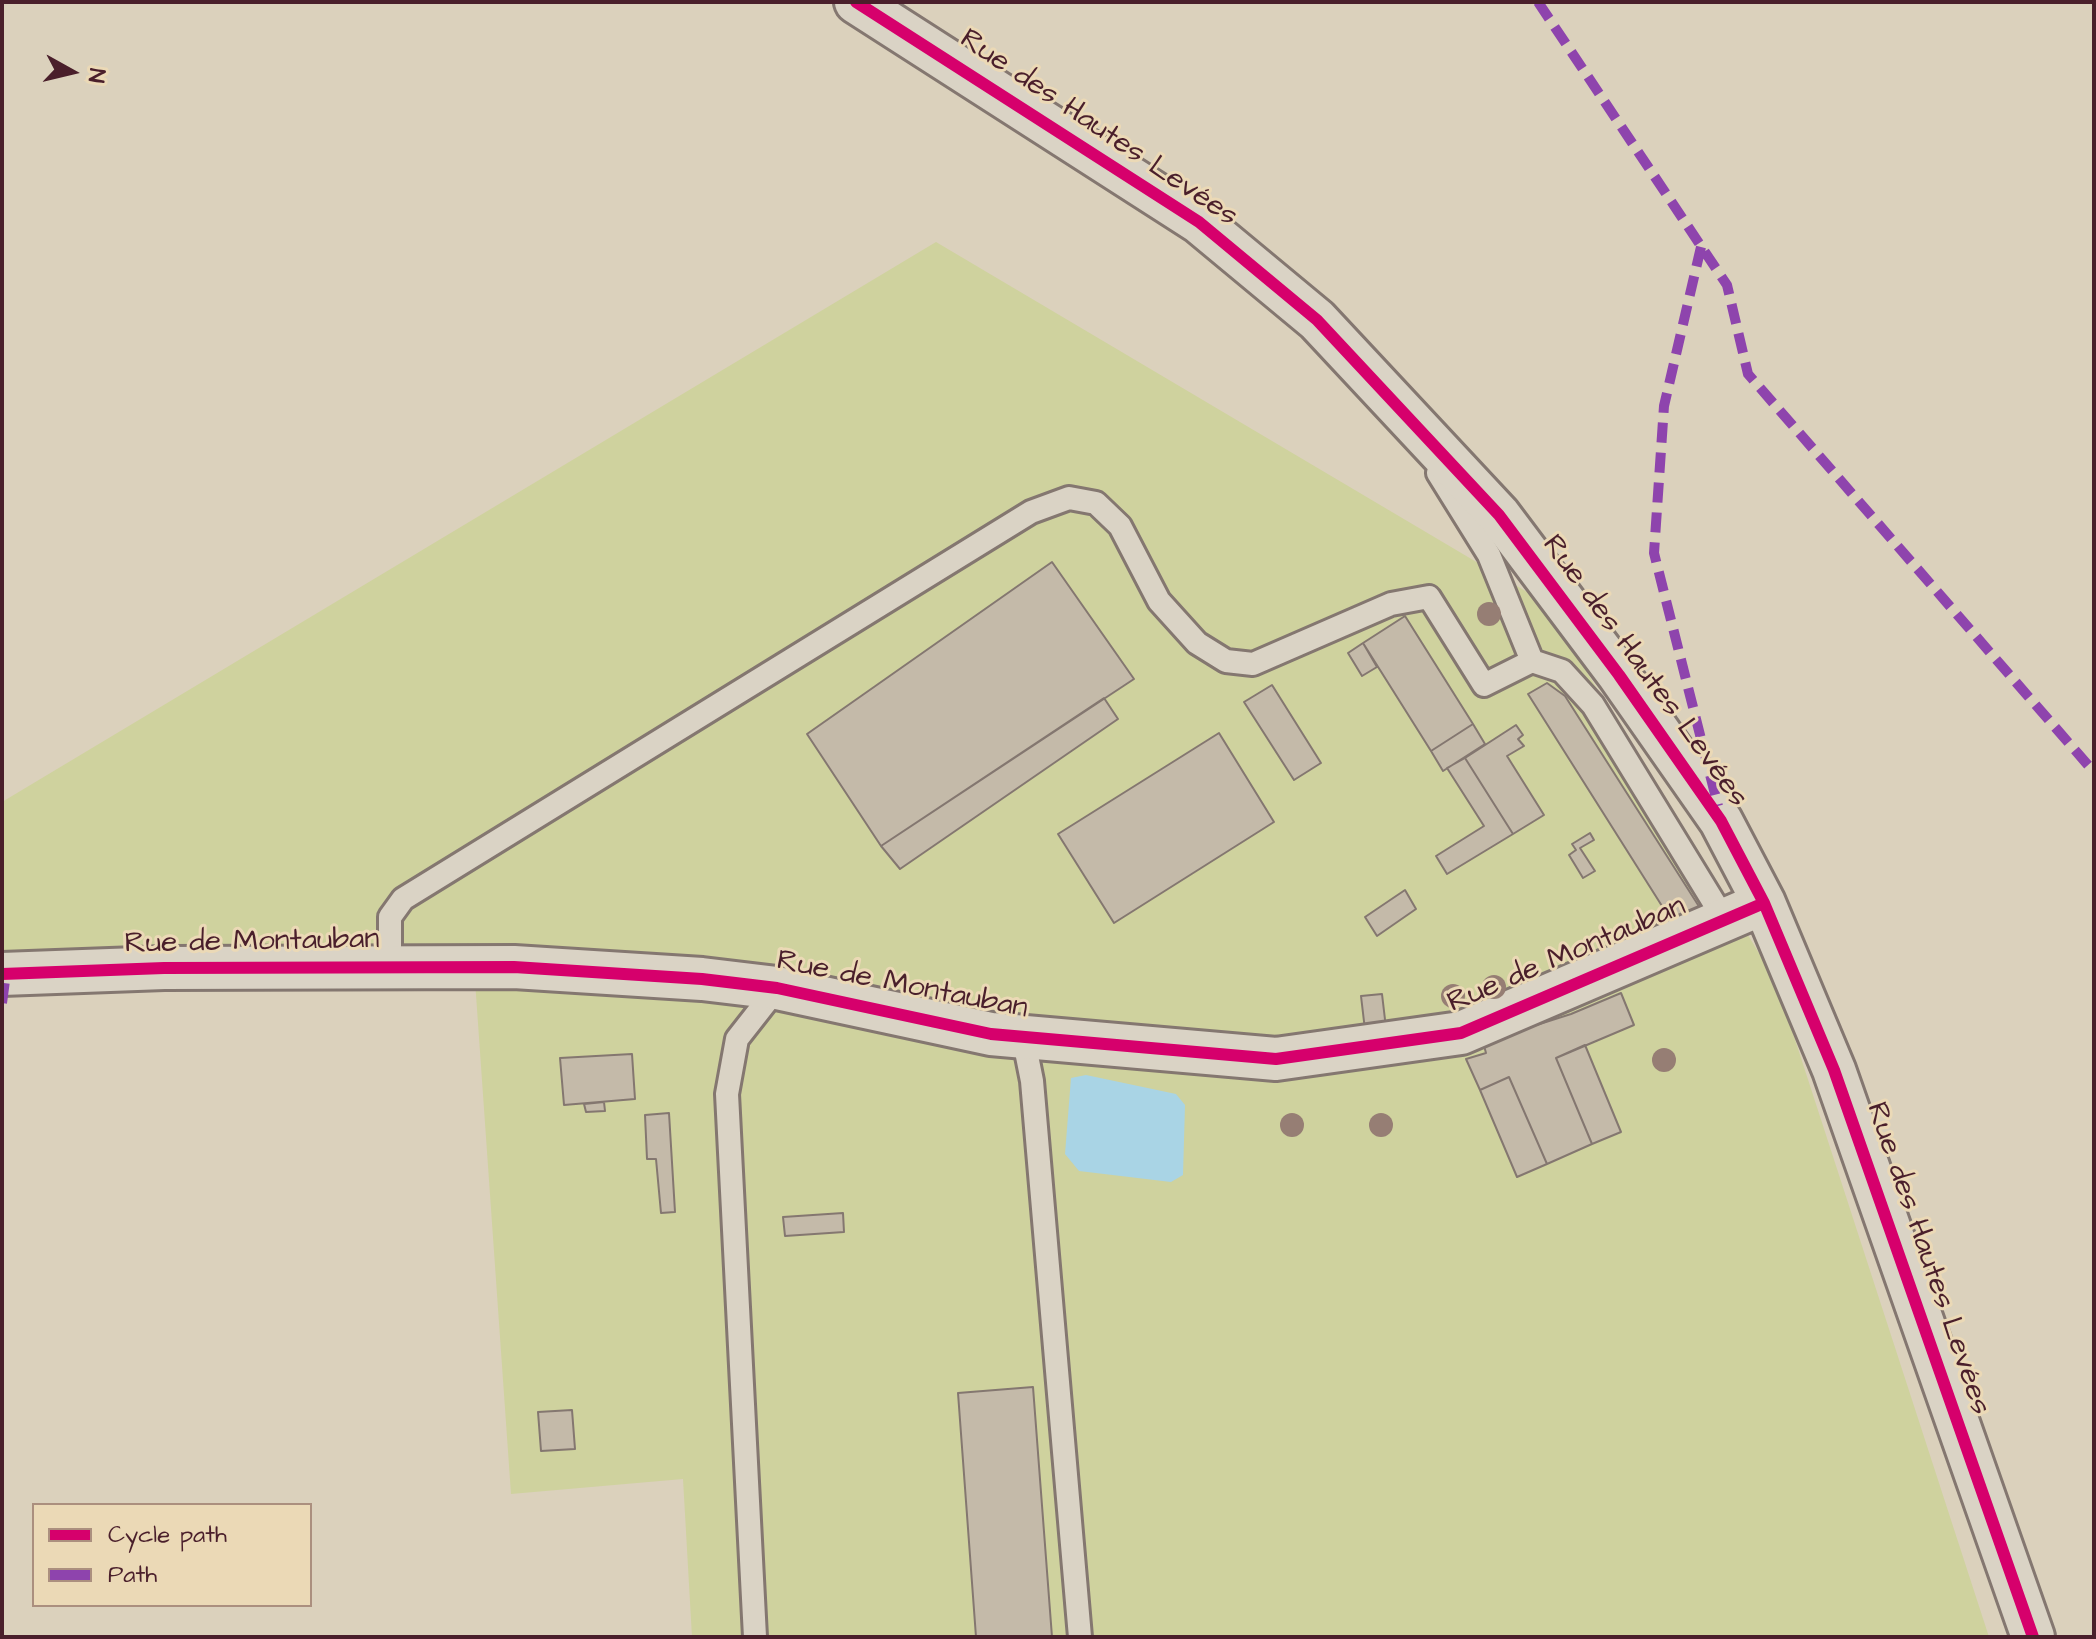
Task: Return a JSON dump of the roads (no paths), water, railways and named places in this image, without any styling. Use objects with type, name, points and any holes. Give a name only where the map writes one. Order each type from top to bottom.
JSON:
[{"type":"street","name":"Rue des Hautes Levées","points":[[856,2],[1199,222],[1317,320],[1499,515],[1619,675],[1721,821],[1764,903],[1834,1070],[2033,1637]]},
{"type":"street","name":"Rue de Montauban","points":[[2,974],[164,968],[514,967],[702,979],[777,988],[991,1034],[1276,1059],[1461,1033],[1764,903]]},
{"type":"lane","points":[[1395,404],[1489,555],[1532,661]]},
{"type":"lane","points":[[390,967],[390,917],[403,899],[1031,512],[1069,498],[1096,503],[1120,526],[1159,601],[1197,643],[1226,661],[1253,664],[1391,604],[1429,597],[1484,685],[1532,661],[1562,671],[1593,705],[1724,919]]},
{"type":"lane","points":[[755,1637],[727,1094],[737,1039],[777,988]]},
{"type":"lane","points":[[1023,1036],[1032,1081],[1080,1637]]},
{"type":"water","points":[[1086,1075],[1176,1094],[1185,1105],[1183,1175],[1171,1182],[1079,1171],[1065,1154],[1071,1078]]}]
